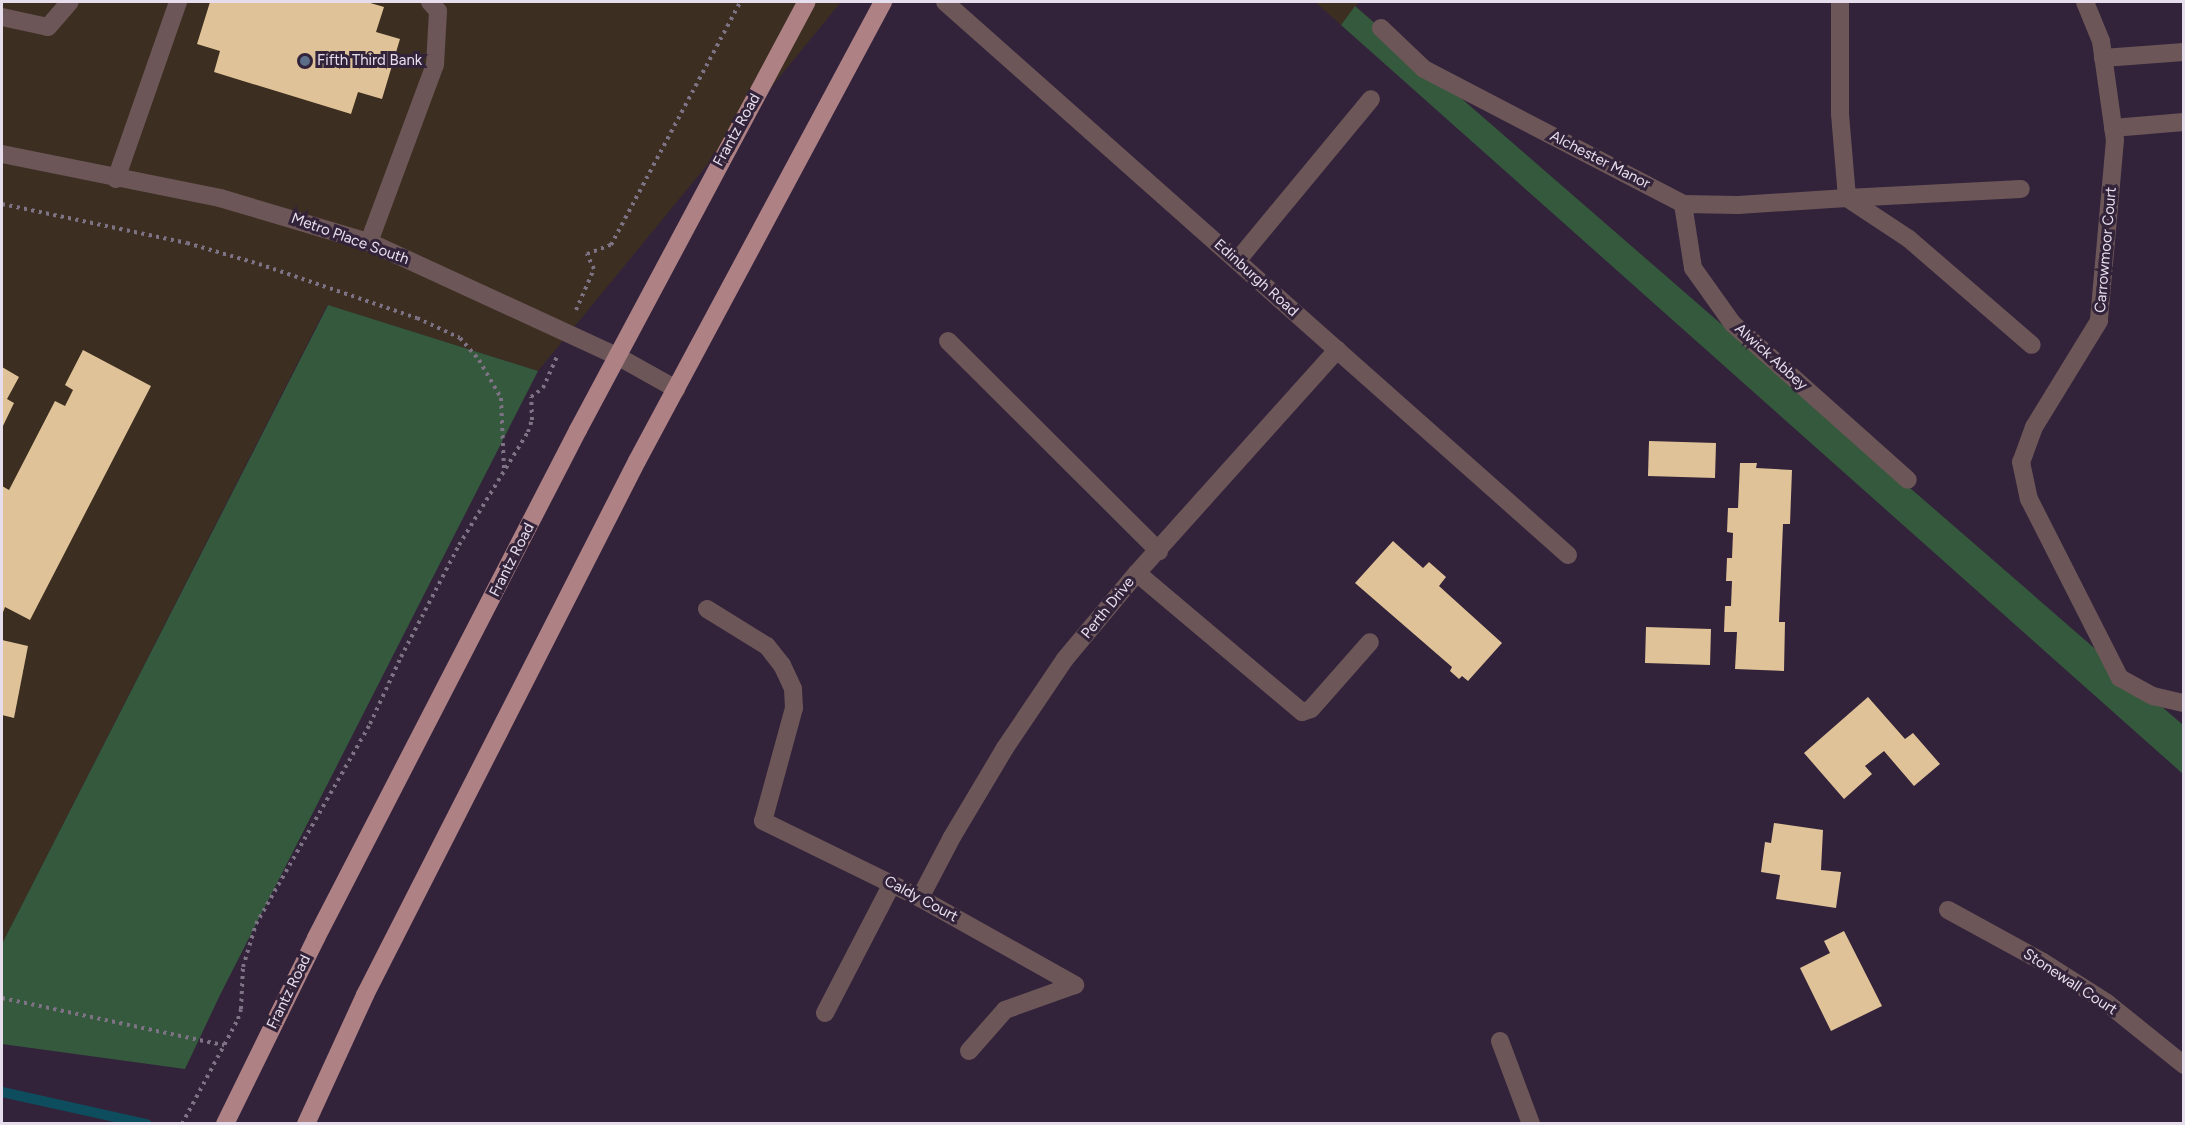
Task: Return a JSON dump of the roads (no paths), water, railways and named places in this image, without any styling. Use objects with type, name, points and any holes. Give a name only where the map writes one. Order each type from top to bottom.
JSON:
[{"type":"main road","name":"Frantz Road","points":[[227,1119],[316,938],[617,356],[807,2]]},
{"type":"main road","points":[[306,1124],[365,995],[676,389],[883,2]]},
{"type":"street","points":[[2,17],[48,27],[70,2]]},
{"type":"street","points":[[116,179],[178,2]]},
{"type":"street","points":[[369,243],[435,65],[438,11],[430,2]]},
{"type":"street","name":"Edinburgh Road","points":[[945,2],[1568,555]]},
{"type":"street","points":[[1840,2],[1840,114],[1846,198],[1909,239],[2032,345]]},
{"type":"street","name":"Carrowmoor Court","points":[[2085,2],[2101,41],[2115,140],[2099,321],[2034,427],[2021,462],[2029,499],[2120,678],[2153,696],[2184,704]]},
{"type":"street","name":"Alchester Manor","points":[[1381,28],[1424,69],[1683,204],[1738,205],[2021,189]]},
{"type":"street","points":[[2103,58],[2184,52]]},
{"type":"street","points":[[1237,261],[1371,99]]},
{"type":"street","points":[[2114,128],[2184,122]]},
{"type":"street","name":"Metro Place South","points":[[2,154],[116,179],[220,198],[369,243],[617,356],[676,389]]},
{"type":"street","name":"Alwick Abbey","points":[[1683,204],[1693,268],[1733,324],[1908,480]]},
{"type":"street","points":[[948,341],[1159,551]]},
{"type":"street","name":"Perth Drive","points":[[920,897],[952,837],[1005,748],[1065,660],[1137,573],[1337,350]]},
{"type":"street","points":[[1137,573],[1302,712],[1311,709],[1370,642]]},
{"type":"street","name":"Caldy Court","points":[[707,609],[767,645],[782,665],[793,689],[794,708],[763,821],[920,897],[1075,985],[1005,1010],[969,1051]]},
{"type":"street","points":[[825,1013],[892,884]]},
{"type":"street","name":"Stonewall Court","points":[[1947,910],[2043,962],[2107,1003],[2184,1065]]},
{"type":"street","points":[[1500,1041],[1531,1124]]},
{"type":"waterway","points":[[2,1092],[146,1124]]},
{"type":"place","name":"Fifth Third Bank","points":[[305,61]]}]
